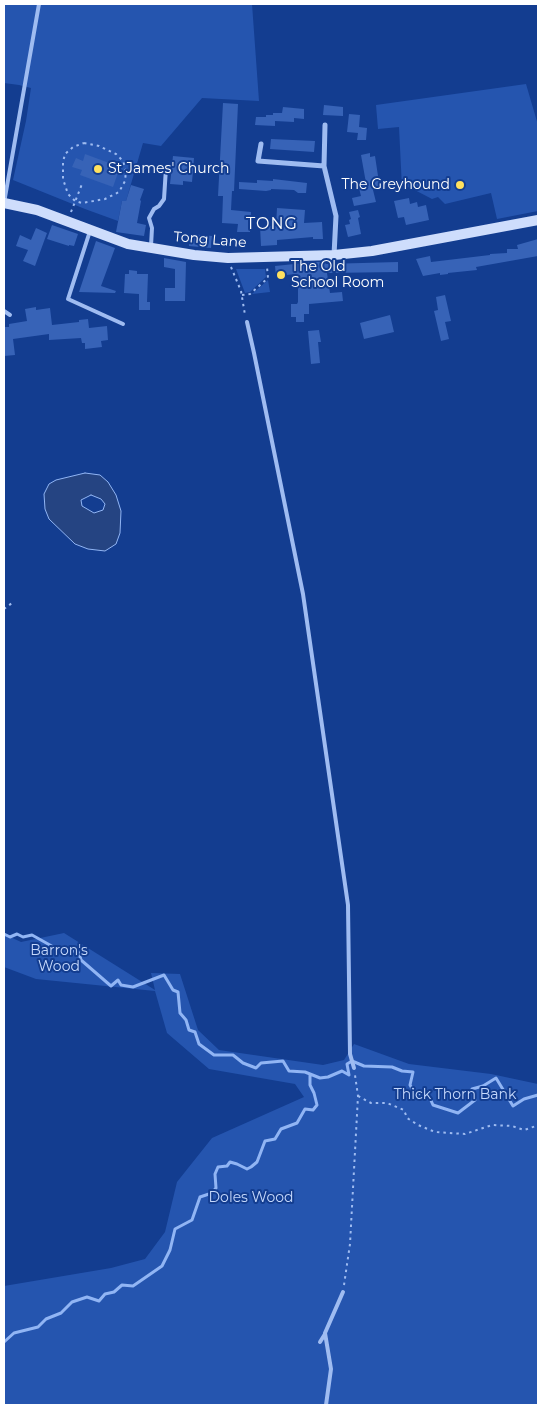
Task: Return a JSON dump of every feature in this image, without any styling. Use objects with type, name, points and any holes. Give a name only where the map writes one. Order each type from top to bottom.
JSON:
[{"type":"street","points":[[325,125],[324,166],[336,216],[334,254]]},
{"type":"street","points":[[261,144],[258,161],[324,166]]},
{"type":"street","name":"Tong Lane","points":[[4,203],[37,210],[128,244],[228,258],[334,254],[381,250],[538,220]]},
{"type":"lane","points":[[4,203],[39,4]]},
{"type":"lane","points":[[151,248],[152,228],[149,218],[154,208],[159,206],[164,199],[166,168]]},
{"type":"lane","points":[[90,231],[68,299],[123,324]]},
{"type":"lane","points":[[4,311],[10,315]]},
{"type":"lane","points":[[246,322],[303,594],[348,905],[350,1054],[354,1068]]},
{"type":"lane","points":[[320,1342],[326,1333],[343,1292]]},
{"type":"lane","points":[[326,1333],[331,1369],[326,1405]]},
{"type":"path","points":[[84,143],[99,146],[116,154],[123,161],[126,170],[125,180],[119,192],[105,199],[82,203],[75,201],[68,194],[64,179],[63,162],[66,154],[73,147],[84,143]]},
{"type":"path","points":[[68,222],[82,184]]},
{"type":"path","points":[[242,295],[250,294],[268,278],[266,257]]},
{"type":"path","points":[[228,258],[242,295],[246,322]]},
{"type":"path","points":[[4,609],[12,603]]},
{"type":"path","points":[[343,1292],[350,1244],[358,1096],[354,1068]]},
{"type":"path","points":[[358,1096],[371,1103],[387,1102],[404,1110],[407,1118],[418,1125],[435,1132],[465,1134],[492,1125],[512,1126],[524,1130],[538,1127]]},
{"type":"green space","points":[[4,4],[252,4],[259,101],[202,98],[161,146],[143,143],[126,201],[122,201],[118,221],[85,209],[13,180],[31,88],[4,83]]},
{"type":"green space","points":[[526,84],[538,125],[538,211],[497,219],[491,193],[445,204],[438,197],[432,199],[409,187],[402,188],[399,127],[378,129],[376,105]]},
{"type":"green space","points":[[236,269],[265,269],[266,277],[250,292],[245,293]]},
{"type":"green space","points":[[268,280],[270,292],[252,294]]},
{"type":"green space","points":[[64,933],[155,990],[151,973],[180,974],[198,1030],[219,1050],[323,1065],[344,1060],[354,1044],[409,1064],[491,1074],[538,1084],[538,1405],[4,1405],[4,1286],[111,1268],[145,1259],[165,1232],[177,1182],[212,1138],[304,1097],[295,1084],[209,1069],[167,1033],[155,991],[36,979],[4,967],[4,934],[21,942]]},
{"type":"shaded area","points":[[85,473],[100,475],[108,482],[116,495],[121,511],[120,533],[116,544],[105,551],[88,549],[75,544],[49,519],[45,509],[44,494],[49,484],[56,480]],"holes":[[[91,495],[101,499],[105,504],[103,510],[94,513],[82,506],[81,500]]]},
{"type":"building","points":[[223,103],[238,104],[234,191],[232,191],[231,210],[251,212],[250,232],[237,232],[238,224],[222,223],[223,196],[218,196]]},
{"type":"building","points":[[324,105],[343,107],[343,116],[323,115]]},
{"type":"building","points":[[283,107],[304,109],[304,119],[294,118],[294,122],[275,121],[275,126],[255,125],[256,117],[266,117],[266,115],[273,115],[273,113],[282,113]]},
{"type":"building","points":[[349,114],[360,115],[359,127],[367,128],[366,140],[357,140],[358,133],[347,132]]},
{"type":"building","points":[[271,139],[315,141],[314,152],[270,149]]},
{"type":"building","points":[[370,153],[370,157],[375,156],[380,189],[373,190],[376,202],[354,206],[352,198],[361,196],[358,184],[366,183],[361,155]]},
{"type":"building","name":"St James' Church","points":[[85,154],[120,167],[113,187],[80,175],[82,170],[72,167],[76,158],[83,161]]},
{"type":"building","points":[[173,156],[194,158],[192,182],[183,181],[183,185],[170,184]]},
{"type":"building","points":[[273,179],[307,183],[306,193],[298,193],[294,190],[271,189],[266,191],[239,189],[239,182],[257,183],[257,180],[273,181]]},
{"type":"building","points":[[131,185],[144,189],[140,200],[137,223],[146,225],[144,236],[116,232],[122,201],[126,201]]},
{"type":"building","points":[[409,198],[410,204],[417,202],[418,207],[426,205],[429,220],[406,225],[404,217],[398,218],[394,201]]},
{"type":"building","points":[[277,208],[305,210],[304,223],[322,222],[323,239],[313,239],[313,237],[277,240],[277,245],[261,246],[260,226],[276,226]]},
{"type":"building","points":[[358,210],[361,234],[348,237],[345,225],[350,224],[349,212]]},
{"type":"building","points":[[52,225],[78,234],[74,246],[47,239]]},
{"type":"building","points":[[36,228],[47,233],[35,266],[23,261],[28,250],[16,246],[20,235],[31,240]]},
{"type":"building","points":[[190,234],[212,236],[211,248],[189,246]]},
{"type":"building","points":[[538,239],[538,256],[476,267],[477,270],[423,276],[416,259],[430,256],[431,262],[507,253],[507,249],[518,249],[517,245]]},
{"type":"building","points":[[96,241],[115,248],[101,286],[116,291],[115,293],[79,292]]},
{"type":"building","points":[[164,258],[186,262],[185,301],[165,301],[165,288],[175,288],[175,269],[164,267]]},
{"type":"building","points":[[325,262],[326,264],[398,262],[398,272],[327,273],[330,293],[342,292],[343,301],[309,304],[309,314],[304,314],[304,322],[296,322],[296,317],[291,317],[291,304],[297,304],[298,302],[296,274],[276,276],[275,266]]},
{"type":"building","points":[[129,270],[137,271],[137,274],[148,274],[147,302],[150,302],[150,310],[139,310],[139,294],[124,293],[125,274],[129,274]]},
{"type":"building","points":[[445,295],[451,321],[445,322],[449,339],[441,341],[434,311],[438,310],[436,297]]},
{"type":"building","points":[[36,307],[36,310],[50,308],[52,325],[88,319],[89,328],[107,326],[108,340],[101,341],[102,347],[85,349],[85,343],[82,343],[81,338],[49,340],[49,334],[13,339],[15,355],[4,356],[5,327],[9,327],[9,324],[27,321],[25,309]]},
{"type":"building","points":[[390,315],[394,332],[364,339],[360,323]]},
{"type":"building","points":[[319,330],[321,342],[318,342],[320,363],[311,364],[308,331]]},
{"type":"waterway","points":[[4,934],[10,937],[17,934],[23,937],[32,935],[57,949],[64,947],[79,953],[81,960],[111,986],[118,980],[121,985],[133,987],[164,975],[173,990],[178,992],[180,1013],[186,1020],[189,1030],[195,1032],[199,1044],[214,1055],[233,1055],[243,1063],[256,1068],[261,1063],[283,1061],[289,1071],[305,1072],[320,1078],[342,1071],[349,1075],[347,1064],[352,1061],[364,1066],[392,1067],[402,1071],[413,1072],[410,1085],[414,1092],[429,1096],[433,1105],[458,1113],[475,1100],[472,1089],[483,1086],[496,1078],[513,1106],[524,1099],[538,1095]]},
{"type":"waterway","points":[[4,1342],[14,1333],[38,1327],[46,1319],[61,1313],[72,1302],[87,1297],[99,1301],[105,1294],[114,1292],[122,1285],[133,1286],[162,1266],[170,1250],[175,1229],[192,1220],[200,1197],[212,1193],[216,1188],[215,1174],[218,1167],[227,1166],[230,1162],[247,1169],[251,1167],[257,1162],[265,1141],[275,1139],[281,1129],[297,1123],[305,1109],[313,1110],[317,1105],[310,1085],[310,1074]]},
{"type":"place","name":"St James' Church","points":[[98,169]]},
{"type":"place","name":"The Greyhound","points":[[460,185]]},
{"type":"place","name":"The Old School Room","points":[[281,275]]},
{"type":"district","name":"TONG","points":[[272,224]]},
{"type":"park label","name":"Barron's Wood","points":[[59,960]]},
{"type":"park label","name":"Thick Thorn Bank","points":[[455,1095]]},
{"type":"park label","name":"Doles Wood","points":[[251,1198]]}]
